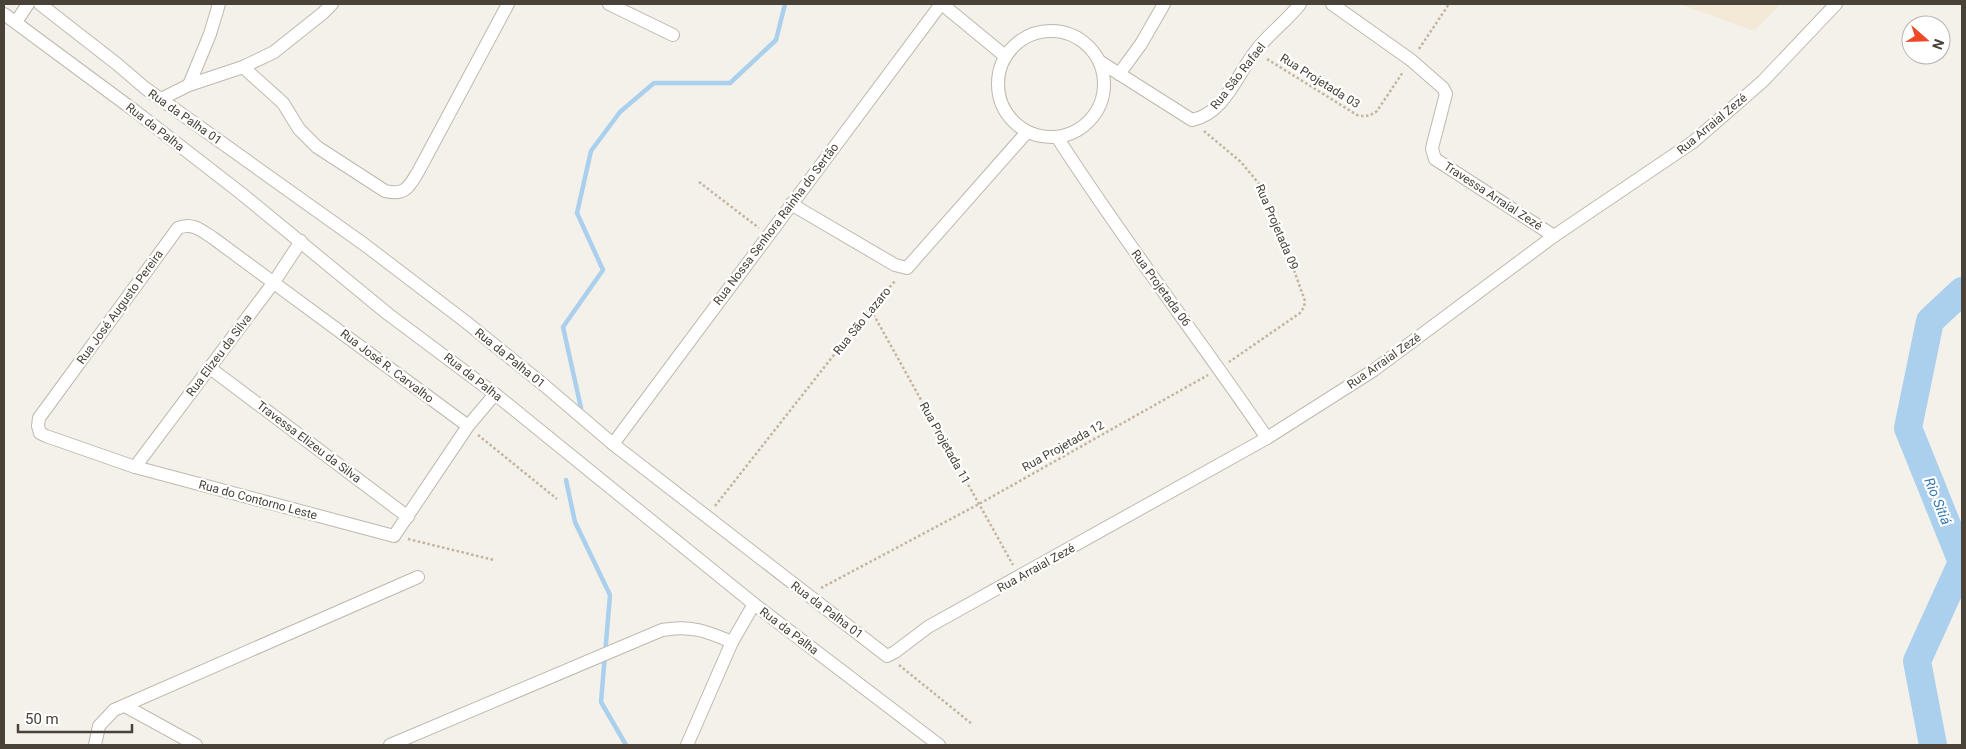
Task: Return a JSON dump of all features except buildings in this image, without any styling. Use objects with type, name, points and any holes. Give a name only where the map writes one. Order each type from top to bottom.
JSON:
[{"type":"street","points":[[16,22],[28,4]]},
{"type":"street","name":"Rua da Palha 01","points":[[40,4],[145,88],[365,245],[450,310],[545,386],[613,444],[887,656]]},
{"type":"street","points":[[189,85],[210,34],[219,4]]},
{"type":"street","points":[[161,99],[189,85],[243,67],[274,52],[332,4]]},
{"type":"street","points":[[243,67],[283,103],[299,129],[317,147],[385,191],[393,193],[408,188],[418,172],[508,4]]},
{"type":"street","points":[[609,4],[628,8],[673,35]]},
{"type":"street","points":[[941,4],[1005,56]]},
{"type":"street","name":"Rua Nossa Senhora Rainha do Sertão","points":[[613,444],[941,4]]},
{"type":"street","points":[[1119,74],[1141,44],[1164,4]]},
{"type":"street","name":"Rua São Rafael","points":[[1192,120],[1202,117],[1219,103],[1255,51],[1300,4]]},
{"type":"street","name":"Travessa Arraial Zezé","points":[[1332,4],[1411,60],[1443,88],[1446,94],[1432,149],[1435,159],[1554,236]]},
{"type":"street","name":"Rua Arraial Zezé","points":[[887,656],[928,627],[1267,438],[1374,370],[1554,236],[1693,142],[1762,81],[1836,4]]},
{"type":"street","name":"Rua da Palha","points":[[4,14],[136,111],[301,241],[388,314],[495,394],[754,604],[939,745]]},
{"type":"street","points":[[1100,61],[1103,90],[1100,104],[1093,116],[1077,130],[1057,137],[1042,137],[1027,132],[1015,124],[1004,109],[998,92],[999,74],[1005,56],[1028,37],[1043,32],[1058,32],[1073,36],[1084,43],[1100,61],[1192,120]]},
{"type":"street","points":[[791,204],[895,266],[907,268],[1027,132]]},
{"type":"street","name":"Rua Projetada 06","points":[[1057,137],[1111,218],[1220,368],[1267,438]]},
{"type":"street","name":"Rua José Augusto Pereira","points":[[40,418],[178,228],[189,225],[199,228],[213,238]]},
{"type":"street","name":"Rua José R. Carvalho","points":[[213,238],[468,426]]},
{"type":"street","name":"Rua Elizeu da Silva","points":[[135,467],[274,282],[301,241]]},
{"type":"street","name":"Travessa Elizeu da Silva","points":[[210,368],[408,517]]},
{"type":"street","points":[[394,536],[468,426],[495,394]]},
{"type":"street","name":"Rua do Contorno Leste","points":[[40,418],[38,426],[40,432],[46,436],[135,467],[394,536]]},
{"type":"street","points":[[95,745],[99,726],[114,710],[418,577]]},
{"type":"street","points":[[687,745],[732,642],[754,604]]},
{"type":"street","points":[[390,745],[662,630],[680,626],[701,630],[732,642]]},
{"type":"street","points":[[125,706],[196,745]]},
{"type":"path","name":"Rua Projetada 03","points":[[1255,51],[1357,115],[1371,115],[1377,111]]},
{"type":"path","name":"Rua Projetada 09","points":[[1192,120],[1241,162],[1260,185],[1303,291]]},
{"type":"path","points":[[699,182],[768,234]]},
{"type":"path","name":"Rua São Lazaro","points":[[707,517],[870,309],[907,268]]},
{"type":"path","name":"Rua Projetada 12","points":[[808,595],[978,504],[1220,368],[1300,313],[1306,301],[1303,291]]},
{"type":"path","name":"Rua Projetada 11","points":[[870,309],[1020,577]]},
{"type":"path","points":[[468,426],[557,499]]},
{"type":"path","points":[[394,536],[494,560]]},
{"type":"path","points":[[887,656],[972,724]]},
{"type":"shaded area","points":[[1680,4],[1781,4],[1754,31]]},
{"type":"waterway","points":[[581,408],[563,327],[603,270],[577,213],[591,151],[620,112],[654,83],[730,83],[776,40],[785,4]]},
{"type":"waterway","name":"Rio Sitiá","points":[[1933,745],[1917,661],[1962,562],[1908,428],[1930,321],[1962,291]]},
{"type":"waterway","points":[[566,480],[575,522],[610,595],[601,702],[626,745]]}]
